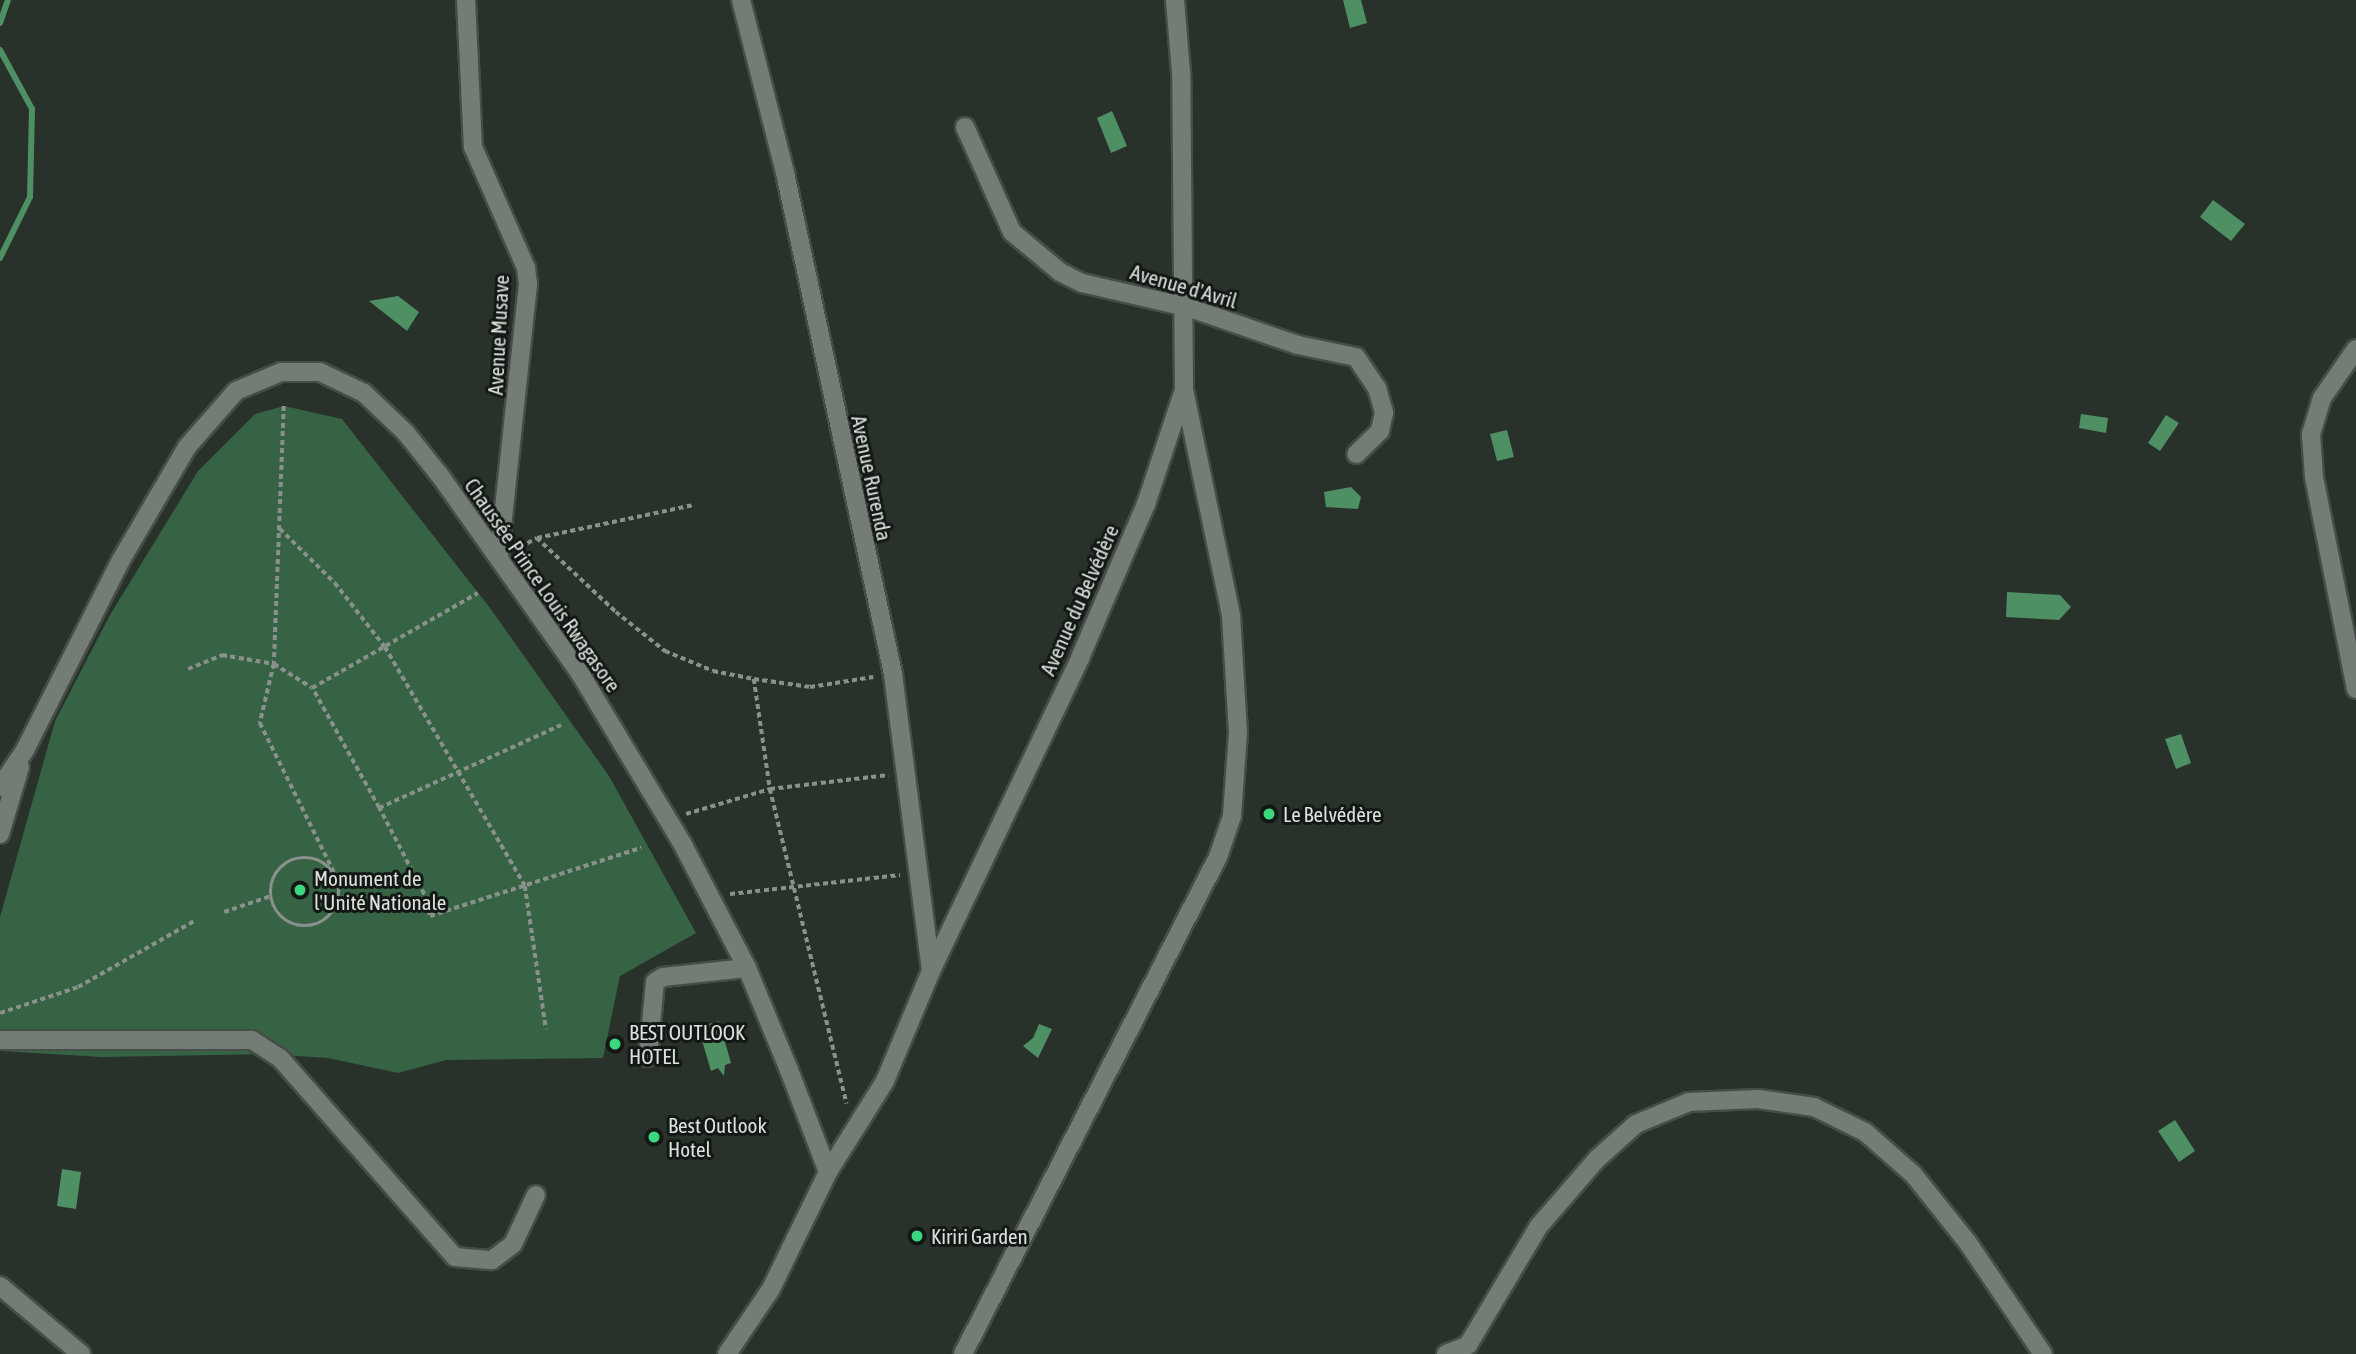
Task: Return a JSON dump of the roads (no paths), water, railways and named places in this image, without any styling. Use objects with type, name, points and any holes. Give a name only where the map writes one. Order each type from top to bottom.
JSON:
[{"type":"street","name":"Avenue Musave","points":[[466,0],[473,147],[526,268],[528,285],[499,557]]},
{"type":"street","name":"Avenue Rurenda","points":[[741,0],[785,173],[893,674],[931,971]]},
{"type":"street","name":"Avenue du Belvédère","points":[[828,1171],[885,1081],[931,971],[1086,646],[1146,504],[1184,390],[1187,307],[1181,72],[1175,0]]},
{"type":"street","name":"Avenue d'Avril","points":[[965,127],[1012,232],[1040,258],[1082,283],[1187,307],[1298,345],[1356,357],[1377,388],[1384,413],[1380,430],[1356,454]]},
{"type":"street","points":[[2356,349],[2322,398],[2311,434],[2314,477],[2356,689]]},
{"type":"street","name":"Chaussée Prince Louis Rwagasore","points":[[0,787],[25,750],[108,584],[187,447],[236,391],[281,372],[320,372],[364,393],[406,433],[499,557],[581,675],[668,819],[747,968],[828,1171]]},
{"type":"street","points":[[963,1354],[1218,857],[1232,816],[1238,733],[1231,615],[1184,390]]},
{"type":"street","points":[[0,834],[25,750]]},
{"type":"street","points":[[648,1057],[655,982],[663,977],[747,968]]},
{"type":"street","points":[[0,1040],[252,1040],[280,1058],[454,1257],[492,1260],[513,1244],[536,1195]]},
{"type":"street","points":[[1446,1354],[1467,1350],[1539,1226],[1597,1159],[1636,1124],[1689,1102],[1758,1099],[1814,1107],[1865,1132],[1913,1174],[1968,1243],[2043,1354]]},
{"type":"street","points":[[727,1354],[771,1289],[828,1171]]},
{"type":"street","points":[[0,1286],[81,1354]]},
{"type":"waterway","points":[[0,23],[8,0]]},
{"type":"waterway","points":[[0,50],[32,109],[30,197],[0,258]]},
{"type":"place","name":"Le Belvédère","points":[[1269,814]]},
{"type":"place","name":"Monument de l'Unité Nationale","points":[[300,890]]},
{"type":"place","name":"BEST OUTLOOK HOTEL","points":[[615,1044]]},
{"type":"place","name":"Best Outlook Hotel","points":[[654,1137]]},
{"type":"place","name":"Kiriri Garden","points":[[917,1236]]}]
